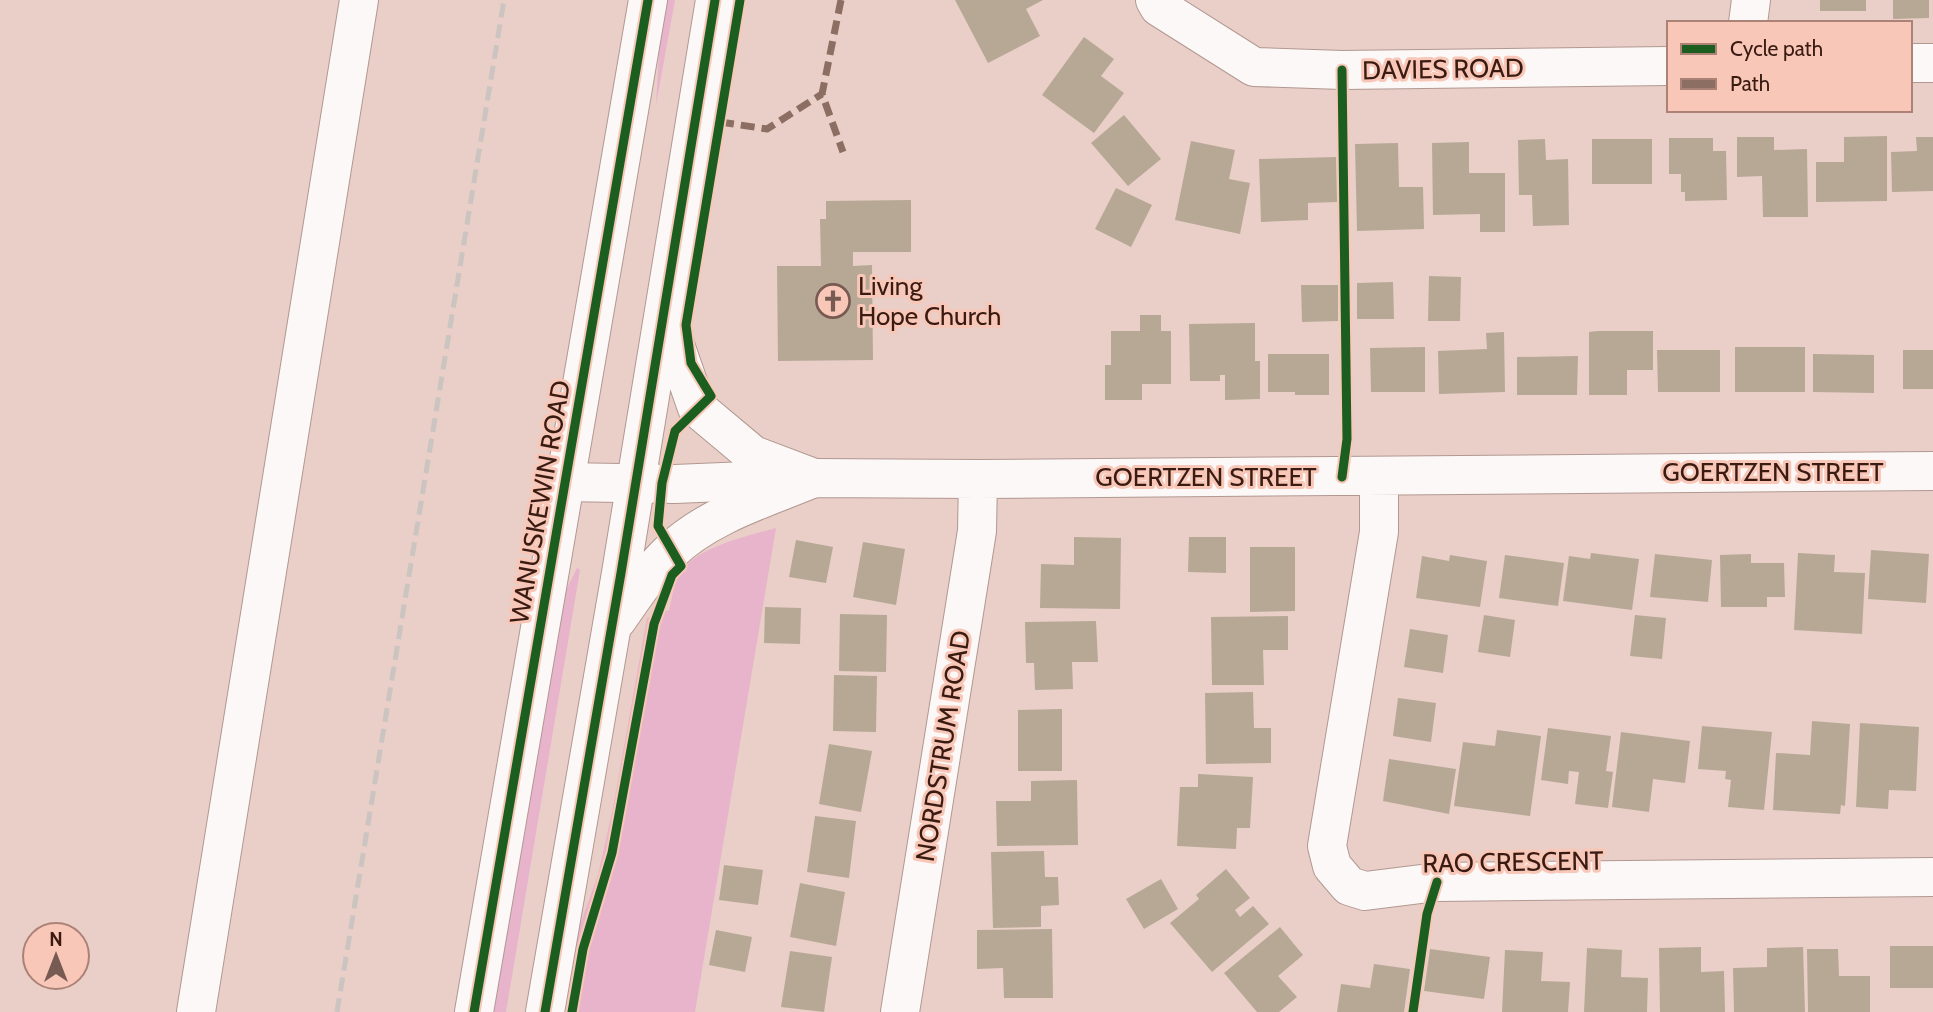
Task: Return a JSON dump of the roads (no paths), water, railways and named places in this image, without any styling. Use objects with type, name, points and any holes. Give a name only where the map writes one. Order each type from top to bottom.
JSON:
[{"type":"street","points":[[196,1012],[359,0]]},
{"type":"street","name":"WANUSKEWIN ROAD","points":[[474,1012],[648,0]]},
{"type":"street","points":[[545,1012],[636,483],[715,0]]},
{"type":"street","name":"DAVIES ROAD","points":[[1155,0],[1159,7],[1254,67],[1342,70],[1667,66]]},
{"type":"street","points":[[1748,21],[1751,0]]},
{"type":"street","points":[[1912,63],[1933,63]]},
{"type":"street","points":[[664,314],[697,408],[753,456],[814,478]]},
{"type":"street","name":"GOERTZEN STREET","points":[[564,482],[1933,471]]},
{"type":"street","name":"RAO CRESCENT","points":[[1379,476],[1379,532],[1327,846],[1332,866],[1349,886],[1364,891],[1437,882],[1933,877]]},
{"type":"street","points":[[611,627],[650,572],[695,531],[814,478]]},
{"type":"street","name":"NORDSTRUM ROAD","points":[[900,1012],[977,531],[978,479]]},
{"type":"railway","points":[[337,1012],[504,0]]},
{"type":"place","name":"Living Hope Church","points":[[833,301]]}]
